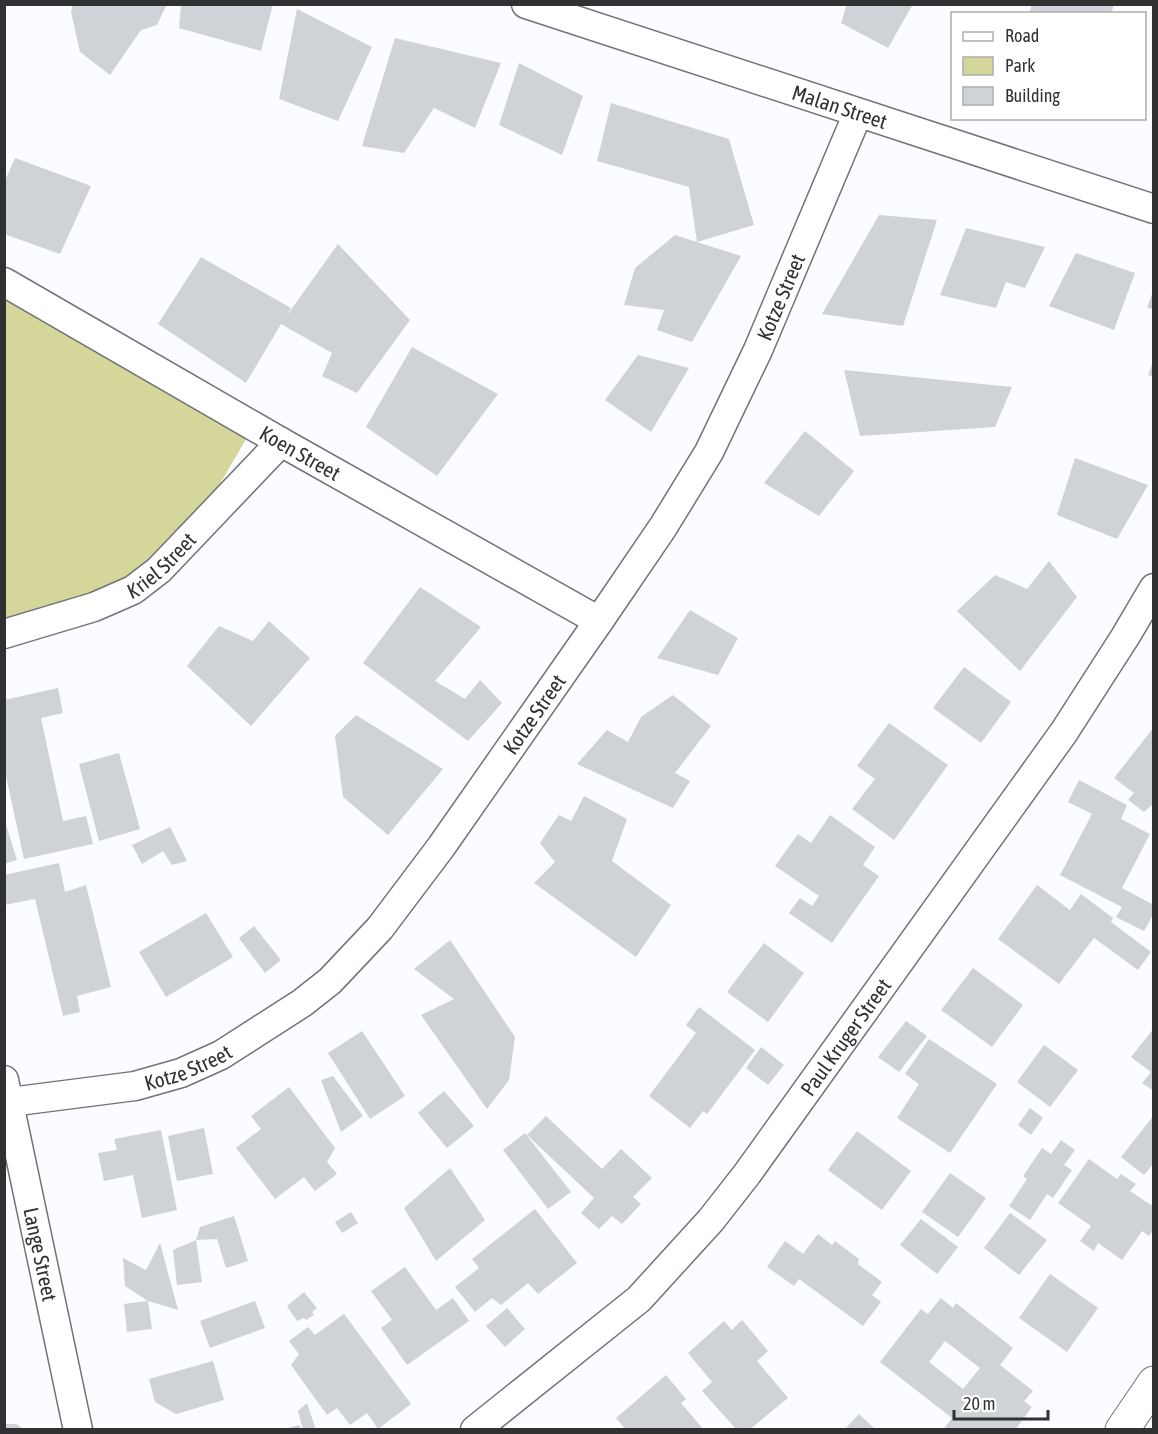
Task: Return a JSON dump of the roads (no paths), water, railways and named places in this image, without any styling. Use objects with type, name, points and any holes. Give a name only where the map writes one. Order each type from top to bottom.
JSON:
[{"type":"street","name":"Malan Street","points":[[526,4],[1154,209]]},
{"type":"street","name":"Kotze Street","points":[[7,1091],[135,1086],[181,1073],[221,1055],[302,1003],[330,981],[380,928],[441,847],[599,621],[663,527],[709,452],[758,350],[858,113]]},
{"type":"street","name":"Koen Street","points":[[4,282],[281,442],[599,621]]},
{"type":"street","name":"Kriel Street","points":[[4,634],[94,607],[133,590],[159,570],[281,442]]},
{"type":"street","name":"Paul Kruger Street","points":[[475,1430],[639,1299],[711,1220],[747,1174],[1064,732],[1154,588]]},
{"type":"street","name":"Lange Street","points":[[7,1091],[78,1430]]},
{"type":"street","points":[[1122,1430],[1154,1383]]}]
